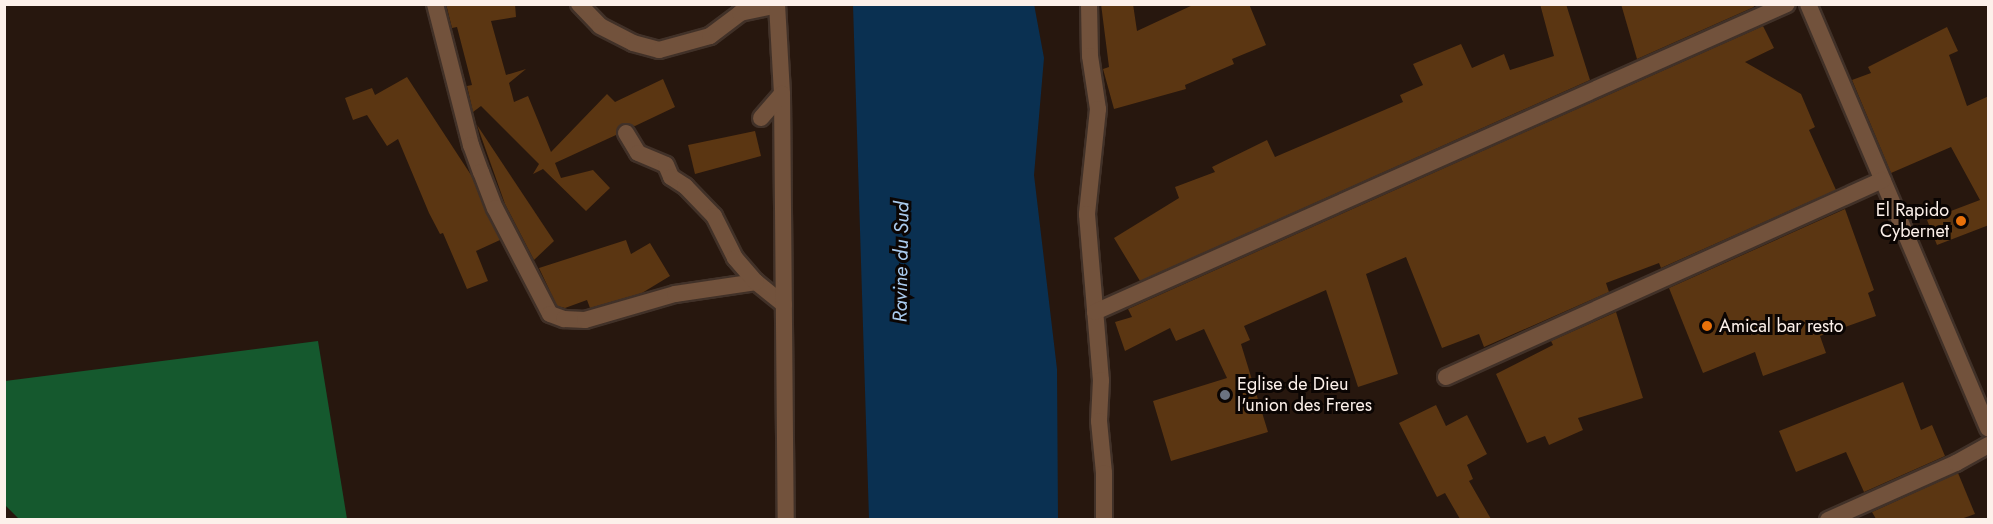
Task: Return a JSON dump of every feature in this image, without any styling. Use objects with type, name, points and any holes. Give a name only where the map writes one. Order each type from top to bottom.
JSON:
[{"type":"street","points":[[435,4],[471,145],[481,172],[495,208],[550,314],[564,319],[585,320],[675,294],[756,282]]},
{"type":"street","points":[[579,4],[600,26],[633,43],[659,50],[710,36],[740,13],[777,5],[782,94],[786,519]]},
{"type":"street","points":[[1089,4],[1090,56],[1098,109],[1087,214],[1101,380],[1099,421],[1104,473],[1104,519]]},
{"type":"street","points":[[1095,312],[1787,4]]},
{"type":"street","points":[[1808,4],[1989,428]]},
{"type":"street","points":[[761,118],[782,94]]},
{"type":"street","points":[[626,133],[638,153],[666,165],[671,177],[686,186],[714,216],[735,258],[756,282],[784,305]]},
{"type":"street","points":[[1446,377],[1883,180]]},
{"type":"street","points":[[1828,519],[1956,463],[1989,445]]},
{"type":"green space","points":[[318,341],[347,519],[20,520],[5,505],[5,381]]},
{"type":"water","name":"Ravine du Sud","points":[[1034,4],[1044,58],[1034,175],[1057,369],[1058,519],[869,519],[853,5]]},
{"type":"building","points":[[446,4],[515,4],[516,17],[491,21],[506,75],[526,69],[509,83],[514,102],[528,96],[551,152],[607,94],[615,102],[663,79],[675,107],[635,126],[621,124],[616,135],[555,163],[561,178],[593,170],[610,188],[586,211],[543,169],[533,174],[539,164],[481,106],[473,112],[467,86],[472,85],[457,27],[452,28]]},
{"type":"building","points":[[1101,4],[1133,4],[1137,31],[1195,4],[1249,4],[1266,45],[1232,59],[1234,64],[1185,85],[1186,89],[1114,109],[1103,69],[1109,67]]},
{"type":"building","points":[[1540,4],[1566,4],[1590,80],[1140,281],[1114,238],[1179,198],[1175,187],[1215,172],[1212,167],[1267,140],[1275,157],[1403,102],[1400,95],[1423,85],[1413,64],[1461,44],[1472,68],[1504,54],[1510,70],[1554,56]]},
{"type":"building","points":[[1621,4],[1753,4],[1754,7],[1637,59]]},
{"type":"building","points":[[1763,26],[1774,48],[1745,62],[1801,94],[1815,127],[1809,130],[1836,190],[1661,268],[1659,263],[1606,283],[1609,292],[1484,347],[1479,334],[1442,348],[1406,257],[1366,274],[1398,374],[1358,387],[1326,290],[1244,326],[1250,340],[1241,344],[1268,432],[1171,461],[1153,401],[1227,378],[1204,329],[1176,341],[1170,328],[1125,351],[1115,322],[1132,317],[1128,309]]},
{"type":"building","points":[[1947,27],[1958,51],[1949,55],[1967,106],[1989,96],[1989,225],[1937,245],[1927,220],[1980,200],[1951,147],[1891,173],[1852,80],[1871,73],[1868,67]]},
{"type":"building","points":[[407,77],[471,175],[500,240],[476,251],[488,281],[467,289],[443,233],[440,234],[429,213],[398,139],[387,146],[367,115],[353,120],[345,98],[372,88],[375,95]]},
{"type":"building","points":[[477,125],[554,241],[534,260],[505,204]]},
{"type":"building","points":[[755,131],[761,156],[695,174],[688,145]]},
{"type":"building","points":[[1845,209],[1874,290],[1868,293],[1876,316],[1820,336],[1826,353],[1763,376],[1755,352],[1703,373],[1669,288]]},
{"type":"building","points":[[626,240],[631,254],[650,243],[670,276],[642,293],[590,308],[587,300],[565,308],[557,306],[539,268]]},
{"type":"building","points":[[1616,312],[1643,398],[1578,418],[1583,430],[1549,445],[1545,436],[1527,443],[1496,374],[1553,345],[1551,341]]},
{"type":"building","points":[[1903,382],[1921,430],[1932,425],[1945,456],[1864,492],[1846,452],[1796,472],[1779,431]]},
{"type":"building","points":[[1436,405],[1446,426],[1467,415],[1487,454],[1467,465],[1473,479],[1469,481],[1491,519],[1460,519],[1445,493],[1437,497],[1399,423]]},
{"type":"building","points":[[1958,473],[1975,514],[1961,519],[1876,519],[1872,512]]},
{"type":"place","name":"El Rapido Cybernet","points":[[1961,221]]},
{"type":"place","name":"Amical bar resto","points":[[1707,326]]},
{"type":"place","name":"Eglise de Dieu l'union des Freres","points":[[1225,395]]}]
